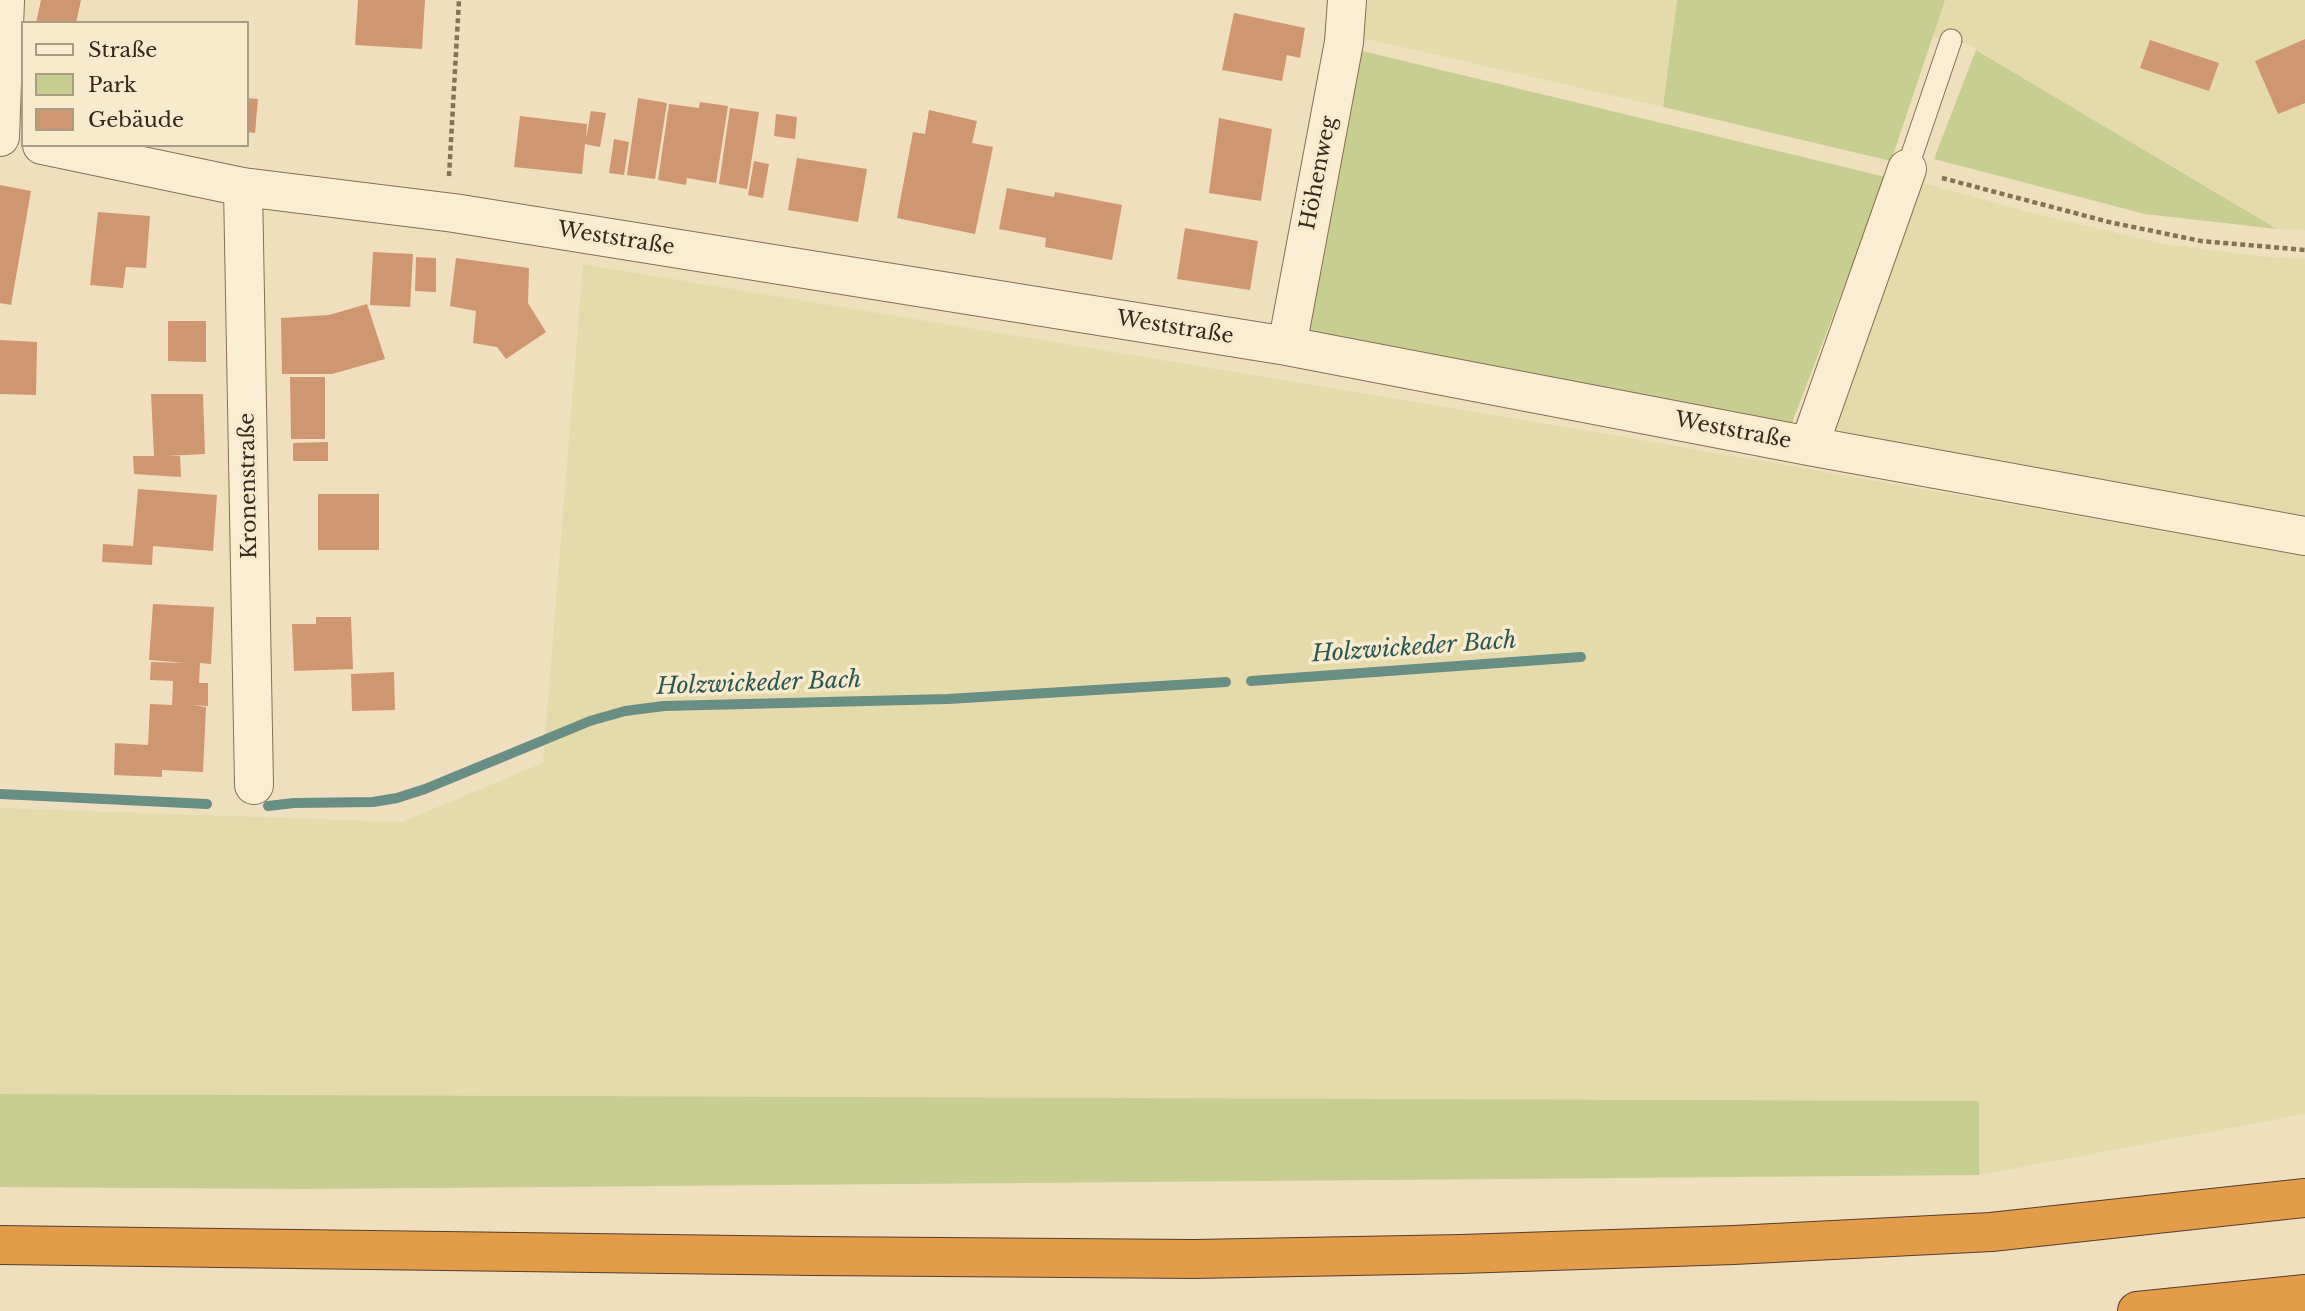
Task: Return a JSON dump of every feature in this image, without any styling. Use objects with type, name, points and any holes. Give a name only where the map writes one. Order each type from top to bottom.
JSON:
[{"type":"highway","points":[[0,1245],[1194,1259],[1461,1254],[1734,1245],[1991,1232],[2305,1198]]},
{"type":"highway","points":[[2137,1311],[2305,1294]]},
{"type":"street","points":[[5,0],[0,136],[21,141]]},
{"type":"street","name":"Höhenweg","points":[[1287,346],[1344,42],[1347,0]]},
{"type":"street","name":"Weststraße","points":[[52,147],[243,187],[447,212],[1287,346],[1809,446],[2305,536]]},
{"type":"street","points":[[1809,446],[1907,169]]},
{"type":"street","name":"Kronenstraße","points":[[243,187],[254,785]]},
{"type":"lane","points":[[1907,169],[1951,40]]},
{"type":"path","points":[[447,212],[459,0]]},
{"type":"path","points":[[1907,169],[2109,222],[2201,241],[2305,250]]},
{"type":"shaded area","points":[[1357,0],[1677,0],[1663,107],[1354,36]]},
{"type":"shaded area","points":[[1945,0],[2305,0],[2305,230],[2277,229],[1967,44],[1932,37]]},
{"type":"shaded area","points":[[1920,182],[2025,211],[2163,244],[2266,257],[2305,259],[2305,522],[1831,438]]},
{"type":"shaded area","points":[[583,264],[1618,436],[2305,556],[2305,1114],[1979,1175],[1979,1101],[0,1094],[0,808],[402,822],[543,763]]},
{"type":"green space","points":[[1677,0],[1945,0],[1891,161],[1663,107]]},
{"type":"green space","points":[[1354,49],[1886,177],[1790,428],[1300,334]]},
{"type":"green space","points":[[1976,50],[2277,229],[2145,214],[1934,159]]},
{"type":"green space","points":[[0,1094],[1979,1101],[1979,1175],[303,1189],[0,1187]]},
{"type":"building","points":[[41,0],[81,0],[76,21],[36,21]]},
{"type":"building","points":[[358,0],[425,0],[422,49],[355,45]]},
{"type":"building","points":[[1234,13],[1305,28],[1300,58],[1287,55],[1282,81],[1222,70]]},
{"type":"building","points":[[2305,39],[2305,103],[2278,114],[2255,61]]},
{"type":"building","points":[[2150,40],[2219,63],[2209,91],[2140,68]]},
{"type":"building","points":[[248,98],[258,99],[255,133],[248,132]]},
{"type":"building","points":[[638,98],[667,103],[655,179],[627,175]]},
{"type":"building","points":[[700,102],[728,106],[716,183],[687,178],[686,185],[658,180],[669,104],[699,108]]},
{"type":"building","points":[[730,108],[759,112],[747,189],[719,184]]},
{"type":"building","points":[[929,110],[977,121],[972,143],[993,147],[975,234],[897,218],[913,132],[925,134]]},
{"type":"building","points":[[591,111],[606,113],[600,147],[585,144],[582,174],[514,167],[520,116],[587,124],[586,139]]},
{"type":"building","points":[[776,114],[797,117],[795,139],[774,136]]},
{"type":"building","points":[[1219,118],[1272,129],[1261,201],[1209,193]]},
{"type":"building","points":[[614,139],[629,142],[624,175],[609,173]]},
{"type":"building","points":[[797,158],[867,169],[858,222],[788,210]]},
{"type":"building","points":[[754,161],[769,164],[763,198],[748,195]]},
{"type":"building","points":[[0,185],[31,191],[11,305],[0,303]]},
{"type":"building","points":[[1007,188],[1054,197],[1055,192],[1122,205],[1112,260],[1045,247],[1046,238],[999,229]]},
{"type":"building","points":[[98,212],[150,216],[146,268],[126,267],[123,288],[90,285]]},
{"type":"building","points":[[1185,228],[1258,241],[1250,290],[1177,279]]},
{"type":"building","points":[[373,252],[413,254],[410,307],[370,305]]},
{"type":"building","points":[[416,257],[436,258],[436,292],[415,291]]},
{"type":"building","points":[[456,258],[529,268],[528,303],[546,332],[506,359],[497,347],[473,343],[476,311],[450,306]]},
{"type":"building","points":[[367,304],[385,359],[332,374],[282,374],[281,318],[329,315]]},
{"type":"building","points":[[168,321],[206,321],[206,362],[168,361]]},
{"type":"building","points":[[0,340],[37,342],[36,395],[0,394]]},
{"type":"building","points":[[290,377],[325,377],[325,439],[291,439]]},
{"type":"building","points":[[151,394],[203,394],[205,454],[166,456],[180,456],[181,477],[134,474],[133,456],[154,456]]},
{"type":"building","points":[[328,442],[328,461],[293,461],[293,443]]},
{"type":"building","points":[[138,489],[217,495],[213,551],[153,546],[152,565],[102,562],[103,544],[133,546]]},
{"type":"building","points":[[318,494],[379,494],[379,550],[318,550]]},
{"type":"building","points":[[153,604],[214,607],[211,664],[200,663],[199,683],[208,683],[208,706],[192,705],[206,707],[203,772],[162,770],[162,777],[114,775],[115,743],[148,745],[150,704],[172,705],[173,681],[150,680],[151,662],[187,663],[149,660]]},
{"type":"building","points":[[316,617],[351,617],[353,669],[294,671],[292,624],[316,624]]},
{"type":"building","points":[[394,672],[395,710],[352,711],[351,674]]},
{"type":"waterway","name":"Holzwickeder Bach","points":[[1251,681],[1581,657]]},
{"type":"waterway","name":"Holzwickeder Bach","points":[[268,806],[373,802],[397,798],[590,721],[625,711],[664,706],[948,699],[1226,682]]},
{"type":"waterway","name":"Holzwickeder Bach","points":[[0,794],[207,804]]}]
